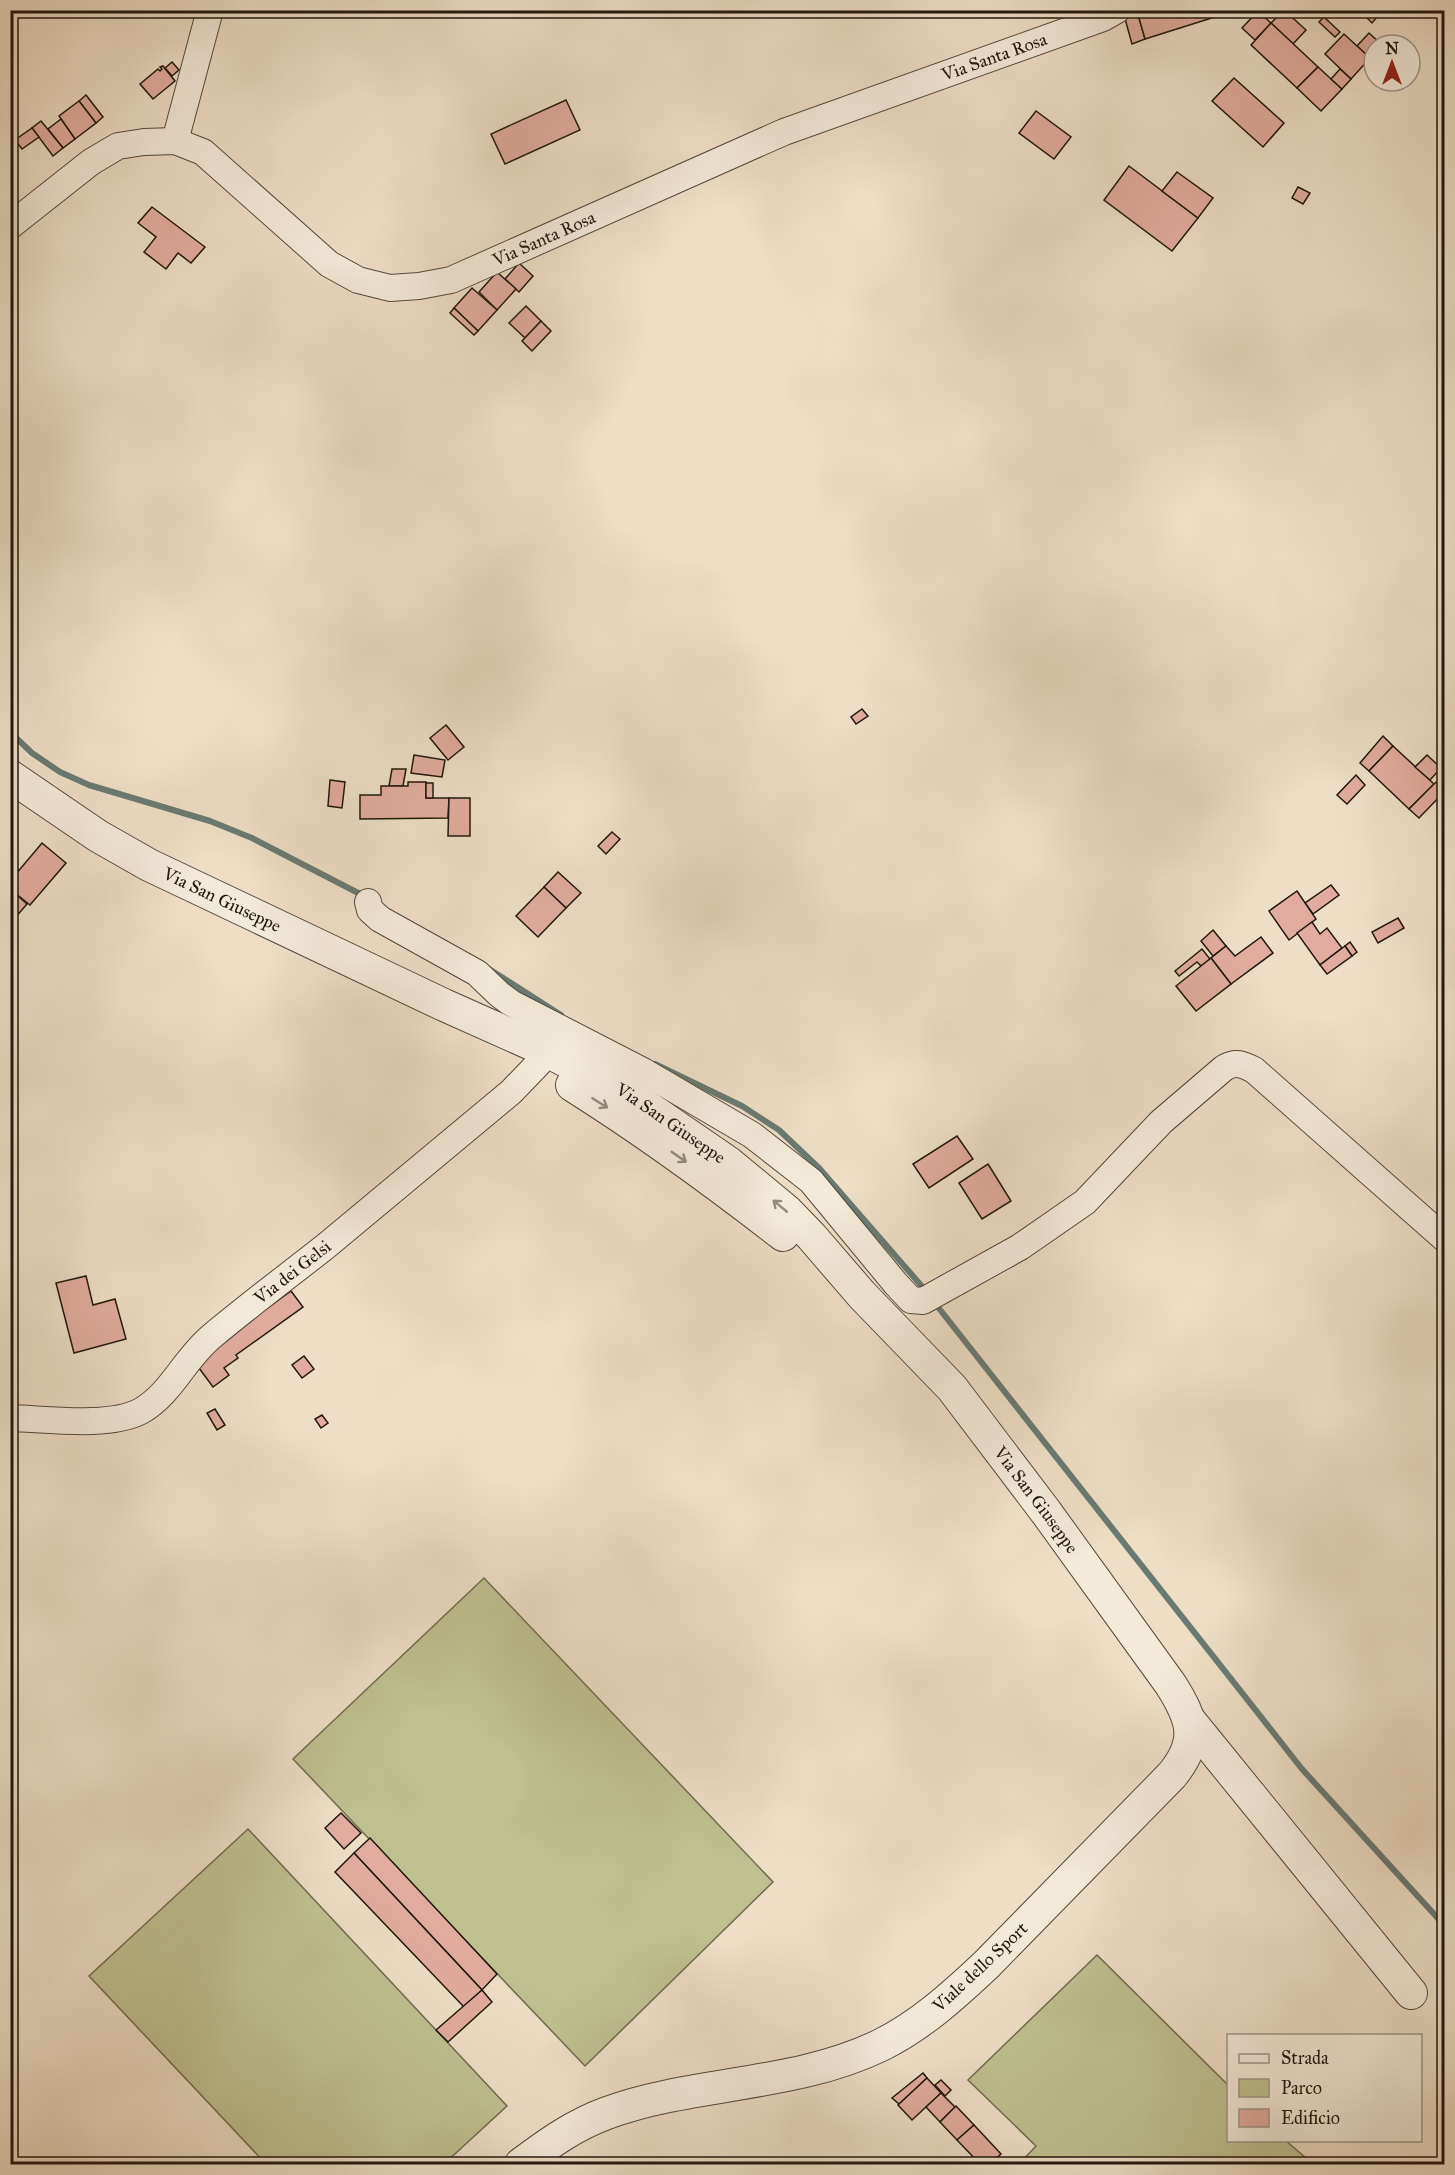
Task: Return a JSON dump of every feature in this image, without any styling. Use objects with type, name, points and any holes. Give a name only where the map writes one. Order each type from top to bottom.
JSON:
[{"type":"street","points":[[175,141],[210,10]]},
{"type":"street","name":"Via Santa Rosa","points":[[10,226],[91,162],[118,146],[175,141],[203,152],[329,264],[358,280],[390,288],[451,280],[784,132],[1103,18],[1117,10]]},
{"type":"street","name":"Via San Giuseppe","points":[[10,776],[98,836],[149,865],[444,1005],[542,1057],[627,1093],[722,1173],[787,1211],[862,1295],[952,1388],[1046,1512],[1171,1685],[1190,1720],[1411,1993]]},
{"type":"street","points":[[368,902],[370,910],[380,919],[477,972],[511,1003],[643,1071],[752,1135],[811,1181],[911,1300],[930,1297],[1020,1247],[1084,1202],[1161,1122],[1232,1063],[1240,1063],[1254,1070],[1444,1238]]},
{"type":"street","name":"Via dei Gelsi","points":[[10,1418],[101,1421],[116,1419],[146,1407],[169,1387],[191,1355],[210,1337],[326,1245],[511,1092],[542,1057]]},
{"type":"street","points":[[722,1173],[752,1135]]},
{"type":"street","name":"Viale dello Sport","points":[[520,2164],[562,2135],[607,2113],[638,2104],[826,2066],[881,2045],[927,2016],[986,1965],[1172,1775],[1189,1750],[1190,1720]]},
{"type":"green space","points":[[484,1578],[773,1882],[585,2066],[293,1759]]},
{"type":"green space","points":[[248,1829],[507,2106],[444,2164],[266,2164],[89,1976]]},
{"type":"green space","points":[[1097,1955],[1227,2084],[1227,2142],[1287,2142],[1313,2164],[1019,2164],[1036,2146],[968,2080]]},
{"type":"building","points":[[10,10],[25,10],[10,27]]},
{"type":"building","points":[[1137,10],[1237,10],[1145,39]]},
{"type":"building","points":[[1284,10],[1306,30],[1293,44],[1271,23]]},
{"type":"building","points":[[1359,10],[1370,10],[1377,17],[1372,23]]},
{"type":"building","points":[[1137,11],[1145,39],[1132,44],[1124,15]]},
{"type":"building","points":[[1258,11],[1271,23],[1255,40],[1242,28]]},
{"type":"building","points":[[1324,17],[1340,32],[1335,37],[1319,22]]},
{"type":"building","points":[[1271,23],[1318,67],[1297,88],[1251,45]]},
{"type":"building","points":[[1344,34],[1362,51],[1362,67],[1351,79],[1325,54]]},
{"type":"building","points":[[1362,41],[1362,51],[1357,46]]},
{"type":"building","points":[[172,62],[179,70],[172,76],[165,68]]},
{"type":"building","points":[[163,66],[175,81],[153,99],[140,84],[158,69],[160,71],[162,69],[160,67]]},
{"type":"building","points":[[1318,67],[1342,89],[1321,111],[1297,88]]},
{"type":"building","points":[[1340,69],[1351,79],[1342,89],[1331,79]]},
{"type":"building","points":[[1234,78],[1284,123],[1263,147],[1212,101]]},
{"type":"building","points":[[86,95],[103,117],[96,123],[79,101]]},
{"type":"building","points":[[566,100],[580,130],[505,164],[491,134]]},
{"type":"building","points":[[79,101],[96,123],[75,139],[59,116]]},
{"type":"building","points":[[1036,111],[1071,137],[1054,159],[1019,133]]},
{"type":"building","points":[[61,119],[75,139],[63,148],[48,129]]},
{"type":"building","points":[[41,121],[63,148],[53,156],[32,128]]},
{"type":"building","points":[[32,128],[39,137],[22,149],[15,140]]},
{"type":"building","points":[[1129,166],[1198,218],[1172,251],[1104,200]]},
{"type":"building","points":[[1177,172],[1213,198],[1198,218],[1162,191]]},
{"type":"building","points":[[1298,187],[1310,193],[1303,204],[1292,198]]},
{"type":"building","points":[[152,207],[205,247],[191,263],[178,253],[166,269],[144,252],[156,237],[138,223]]},
{"type":"building","points":[[519,263],[533,276],[519,292],[505,279]]},
{"type":"building","points":[[497,272],[516,289],[497,310],[479,292]]},
{"type":"building","points":[[472,288],[497,310],[478,331],[454,308]]},
{"type":"building","points":[[526,306],[541,321],[525,338],[509,323]]},
{"type":"building","points":[[454,308],[478,331],[474,335],[450,313]]},
{"type":"building","points":[[541,321],[551,331],[532,351],[522,341]]},
{"type":"building","points":[[862,709],[868,716],[856,724],[851,717]]},
{"type":"building","points":[[446,725],[464,747],[448,760],[430,738]]},
{"type":"building","points":[[1383,736],[1393,746],[1369,771],[1360,763]]},
{"type":"building","points":[[1393,746],[1434,784],[1409,809],[1369,771]]},
{"type":"building","points":[[414,755],[445,760],[442,777],[411,773]]},
{"type":"building","points":[[1427,755],[1441,768],[1430,780],[1415,767]]},
{"type":"building","points":[[392,769],[406,769],[403,786],[389,786]]},
{"type":"building","points":[[1356,775],[1365,785],[1347,804],[1337,795]]},
{"type":"building","points":[[330,780],[345,782],[342,808],[328,806]]},
{"type":"building","points":[[408,782],[426,782],[426,798],[449,798],[448,818],[360,819],[360,795],[381,795],[381,786],[408,786]]},
{"type":"building","points":[[1436,782],[1444,792],[1419,818],[1409,809]]},
{"type":"building","points":[[426,783],[433,783],[433,798],[426,798]]},
{"type":"building","points":[[449,798],[470,798],[470,836],[448,836]]},
{"type":"building","points":[[612,832],[620,839],[606,854],[598,846]]},
{"type":"building","points":[[42,843],[66,863],[30,905],[10,889],[10,881]]},
{"type":"building","points":[[558,872],[581,893],[566,908],[544,887]]},
{"type":"building","points":[[1331,885],[1339,895],[1313,914],[1305,903]]},
{"type":"building","points":[[544,887],[566,908],[538,937],[516,916]]},
{"type":"building","points":[[10,889],[27,904],[15,918],[10,913]]},
{"type":"building","points":[[1297,891],[1316,919],[1289,940],[1269,911]]},
{"type":"building","points":[[1398,918],[1404,928],[1378,943],[1372,932]]},
{"type":"building","points":[[1312,922],[1320,934],[1327,928],[1342,948],[1320,965],[1297,933]]},
{"type":"building","points":[[1213,930],[1226,946],[1213,956],[1201,941]]},
{"type":"building","points":[[1261,937],[1273,953],[1231,984],[1211,958],[1226,946],[1235,956]]},
{"type":"building","points":[[1350,942],[1357,952],[1352,956],[1345,946]]},
{"type":"building","points":[[1345,946],[1352,956],[1327,974],[1320,965]]},
{"type":"building","points":[[1202,949],[1210,959],[1201,966],[1197,962],[1179,976],[1175,971]]},
{"type":"building","points":[[1211,958],[1231,984],[1196,1011],[1176,986]]},
{"type":"building","points":[[957,1136],[973,1159],[929,1188],[913,1164]]},
{"type":"building","points":[[988,1164],[1011,1201],[982,1219],[959,1183]]},
{"type":"building","points":[[86,1276],[93,1305],[115,1299],[126,1339],[74,1353],[56,1283]]},
{"type":"building","points":[[291,1291],[303,1307],[236,1355],[238,1358],[224,1368],[229,1375],[213,1387],[196,1364],[212,1348]]},
{"type":"building","points":[[304,1356],[314,1369],[302,1378],[292,1365]]},
{"type":"building","points":[[215,1409],[225,1425],[217,1430],[207,1413]]},
{"type":"building","points":[[322,1415],[328,1423],[321,1428],[315,1419]]},
{"type":"building","points":[[341,1813],[361,1833],[344,1849],[325,1828]]},
{"type":"building","points":[[370,1838],[497,1974],[482,1990],[354,1853]]},
{"type":"building","points":[[354,1853],[482,1990],[464,2007],[335,1872]]},
{"type":"building","points":[[482,1990],[492,2002],[448,2042],[436,2030]]},
{"type":"building","points":[[923,2073],[927,2078],[899,2104],[892,2098]]},
{"type":"building","points":[[927,2078],[941,2093],[912,2120],[898,2105]]},
{"type":"building","points":[[941,2080],[951,2090],[945,2096],[935,2085]]},
{"type":"building","points":[[941,2093],[955,2107],[940,2122],[926,2107]]},
{"type":"building","points":[[956,2106],[974,2125],[957,2140],[940,2122]]},
{"type":"building","points":[[974,2125],[1001,2154],[990,2164],[980,2164],[957,2140]]},
{"type":"waterway","points":[[10,732],[32,753],[60,772],[89,785],[210,821],[252,838],[366,897]]},
{"type":"waterway","points":[[489,969],[561,1015]]},
{"type":"waterway","points":[[655,1064],[742,1106],[779,1130],[819,1168],[926,1291]]},
{"type":"waterway","points":[[934,1302],[1302,1769],[1444,1925]]}]
